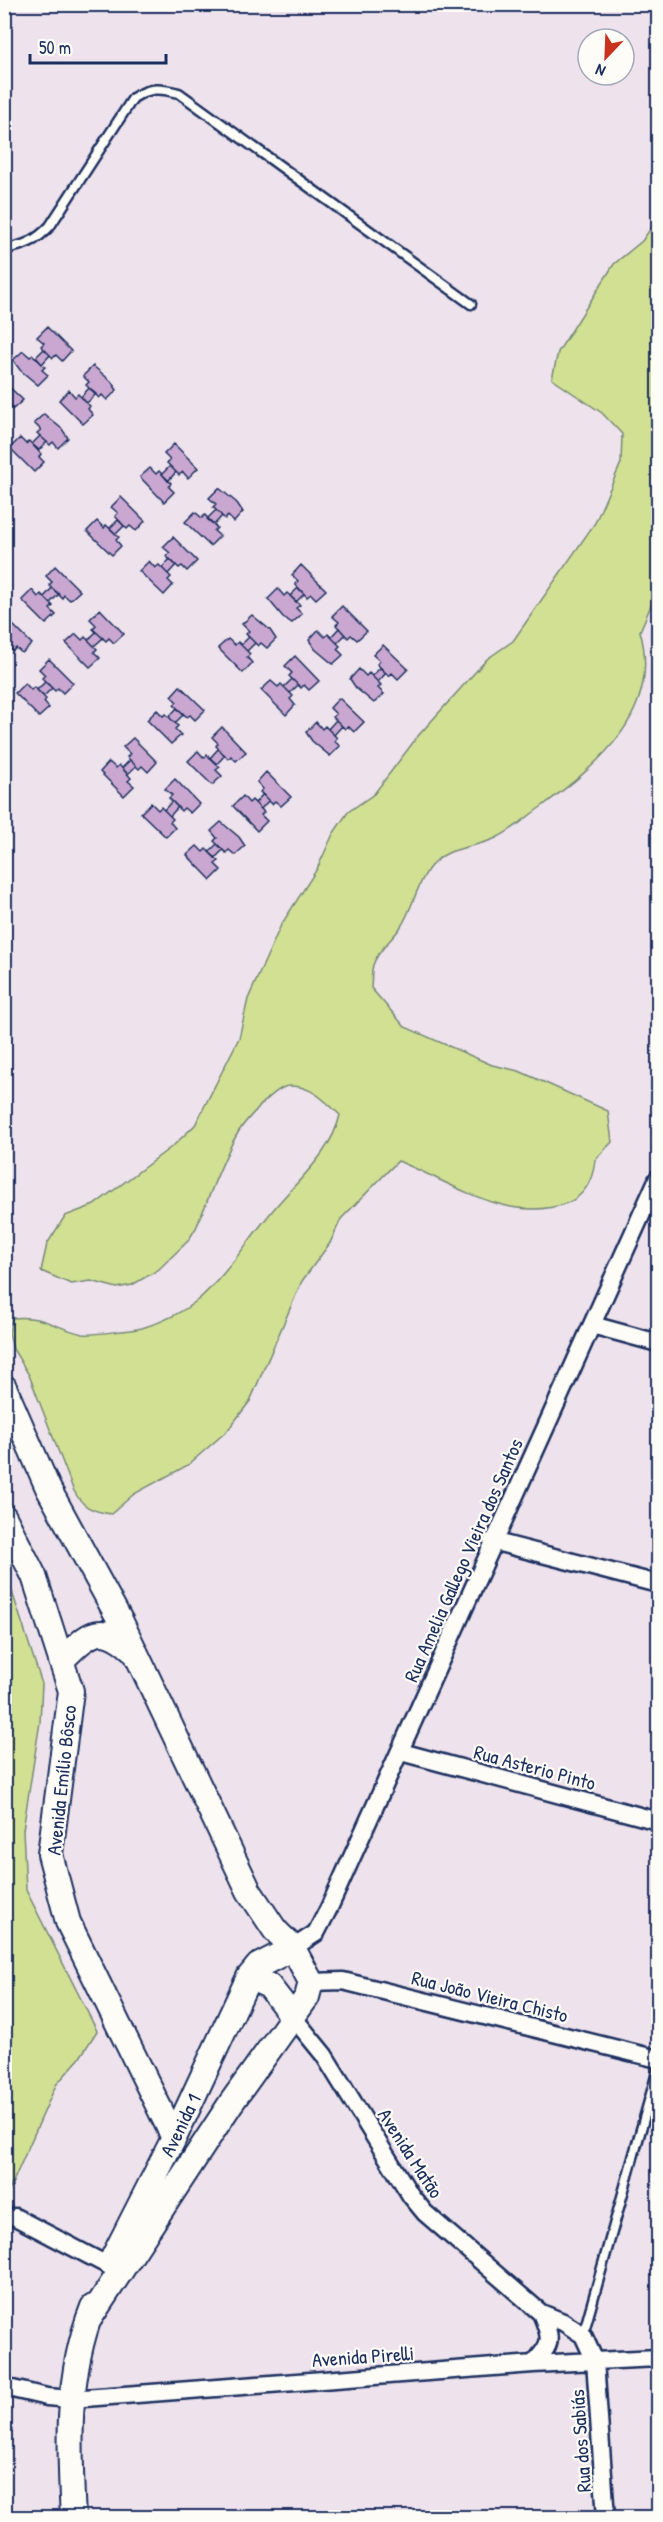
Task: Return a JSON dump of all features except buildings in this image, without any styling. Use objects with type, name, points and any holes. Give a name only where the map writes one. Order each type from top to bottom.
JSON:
[{"type":"main road","points":[[4,1387],[78,1546],[137,1654],[249,1891],[275,1930],[293,1948],[311,1982],[307,1996],[231,2103],[88,2321],[79,2350],[71,2399],[69,2437],[73,2517]]},
{"type":"main road","name":"Avenida Emílio Bôsco","points":[[7,1522],[33,1576],[71,1691],[50,1854],[68,1923],[174,2138]]},
{"type":"main road","points":[[61,1661],[84,1638],[96,1633],[118,1636],[137,1654]]},
{"type":"main road","name":"Avenida 1","points":[[88,2321],[109,2266],[174,2138],[249,1977],[258,1966],[293,1948]]},
{"type":"main road","points":[[249,1977],[269,1986],[293,2017]]},
{"type":"street","name":"Rua Amelia Gallego Vieira dos Santos","points":[[293,1948],[316,1933],[401,1752],[492,1541],[658,1178]]},
{"type":"street","points":[[592,1325],[658,1343]]},
{"type":"street","points":[[492,1541],[658,1584]]},
{"type":"street","name":"Rua Asterio Pinto","points":[[401,1752],[658,1821]]},
{"type":"street","name":"Rua João Vieira Chisto","points":[[311,1982],[343,1981],[658,2059]]},
{"type":"street","name":"Avenida Matão","points":[[293,2017],[324,2055],[411,2196],[425,2213],[541,2313],[583,2335]]},
{"type":"street","points":[[15,2217],[109,2266]]},
{"type":"street","points":[[533,2364],[547,2349],[550,2335],[541,2313]]},
{"type":"street","points":[[583,2335],[595,2361]]},
{"type":"street","name":"Avenida Pirelli","points":[[4,2386],[47,2397],[71,2399],[533,2364],[658,2358]]},
{"type":"street","name":"Rua dos Sabiás","points":[[595,2361],[606,2517]]},
{"type":"lane","points":[[4,249],[23,247],[39,237],[50,226],[133,98],[146,89],[160,88],[178,93],[471,304]]},
{"type":"lane","points":[[583,2335],[658,2068]]},
{"type":"green space","points":[[658,218],[658,589],[640,631],[645,660],[642,687],[634,711],[620,734],[603,754],[563,791],[502,835],[487,842],[453,851],[430,867],[404,921],[375,960],[372,968],[371,988],[405,1027],[492,1065],[519,1071],[608,1111],[612,1142],[595,1160],[590,1180],[579,1196],[567,1203],[545,1208],[524,1209],[502,1205],[459,1189],[398,1161],[341,1219],[330,1243],[302,1281],[250,1401],[228,1430],[188,1465],[134,1494],[111,1514],[93,1510],[80,1500],[73,1489],[29,1375],[13,1349],[9,1333],[12,1318],[33,1318],[87,1334],[142,1328],[179,1313],[199,1299],[218,1280],[329,1143],[340,1115],[311,1091],[297,1086],[283,1087],[262,1104],[239,1131],[221,1166],[196,1228],[188,1241],[158,1270],[132,1285],[117,1288],[91,1281],[71,1284],[41,1271],[47,1244],[65,1216],[94,1205],[174,1145],[195,1125],[239,1038],[248,999],[281,925],[317,869],[333,834],[348,812],[374,794],[418,736],[487,659],[513,641],[595,523],[621,463],[622,434],[602,413],[552,379],[558,352],[614,264],[642,241]]},
{"type":"green space","points":[[4,1567],[42,1684],[40,1722],[23,1830],[26,1890],[97,2031],[79,2059],[56,2085],[5,2200]]}]
